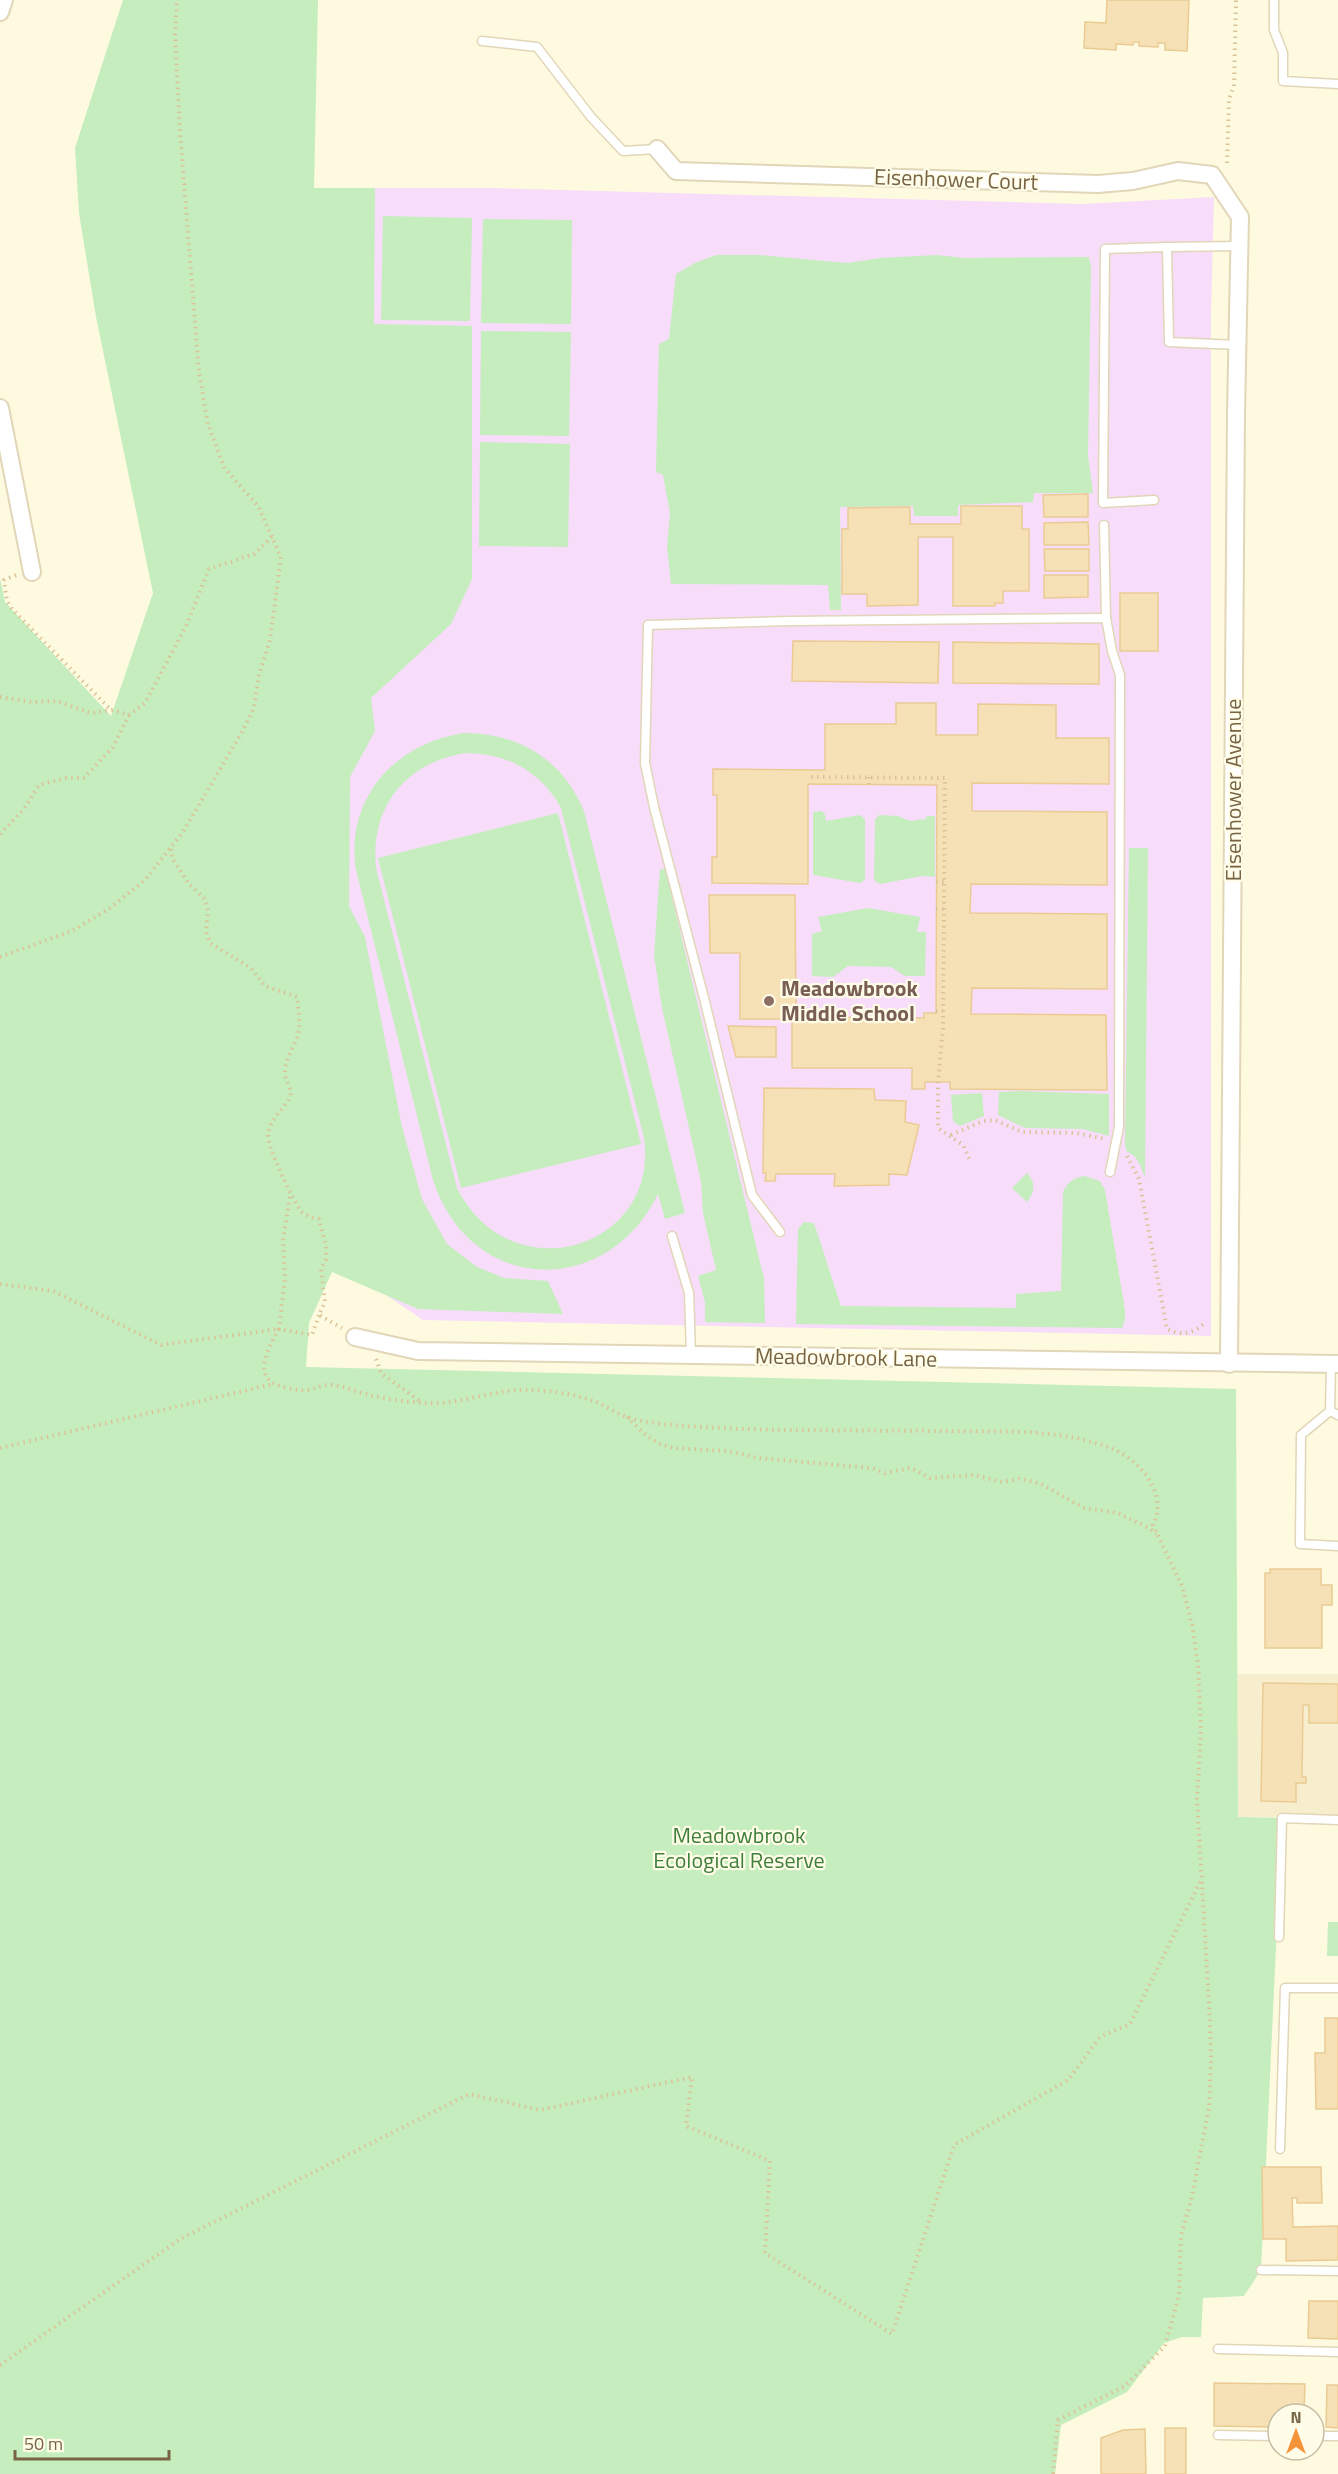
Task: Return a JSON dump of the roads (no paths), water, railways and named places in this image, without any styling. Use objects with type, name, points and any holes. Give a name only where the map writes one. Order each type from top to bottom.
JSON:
[{"type":"street","points":[[0,12],[4,0]]},
{"type":"street","name":"Eisenhower Court","points":[[657,149],[676,171],[1098,184],[1178,171],[1212,175],[1240,217]]},
{"type":"street","name":"Eisenhower Avenue","points":[[1229,1364],[1240,217]]},
{"type":"street","points":[[0,408],[2,430],[32,572]]},
{"type":"street","name":"Meadowbrook Lane","points":[[357,1337],[418,1351],[1334,1364]]},
{"type":"lane","points":[[1274,0],[1274,30],[1283,53],[1283,81],[1338,84]]},
{"type":"lane","points":[[482,41],[537,47],[591,117],[623,151],[657,149]]},
{"type":"lane","points":[[1154,500],[1103,503],[1105,249],[1240,246]]},
{"type":"lane","points":[[1167,247],[1169,342],[1238,345]]},
{"type":"lane","points":[[1104,525],[1106,618],[1112,651],[1120,675],[1119,1116],[1110,1172]]},
{"type":"lane","points":[[780,1232],[752,1195],[654,807],[645,763],[648,625],[790,621],[1106,618]]},
{"type":"lane","points":[[672,1236],[689,1293],[691,1355]]},
{"type":"lane","points":[[1334,1364],[1334,1413],[1301,1435],[1300,1545],[1338,1546]]},
{"type":"lane","points":[[1279,1937],[1282,1818],[1338,1820]]},
{"type":"lane","points":[[1280,2149],[1285,1988],[1338,1988]]},
{"type":"lane","points":[[1261,2270],[1338,2271]]},
{"type":"lane","points":[[1218,2349],[1338,2352]]},
{"type":"lane","points":[[1218,2435],[1266,2436]]},
{"type":"place","name":"Meadowbrook Middle School","points":[[769,1001]]},
{"type":"park label","name":"Meadowbrook Ecological Reserve","points":[[739,1848]]}]
